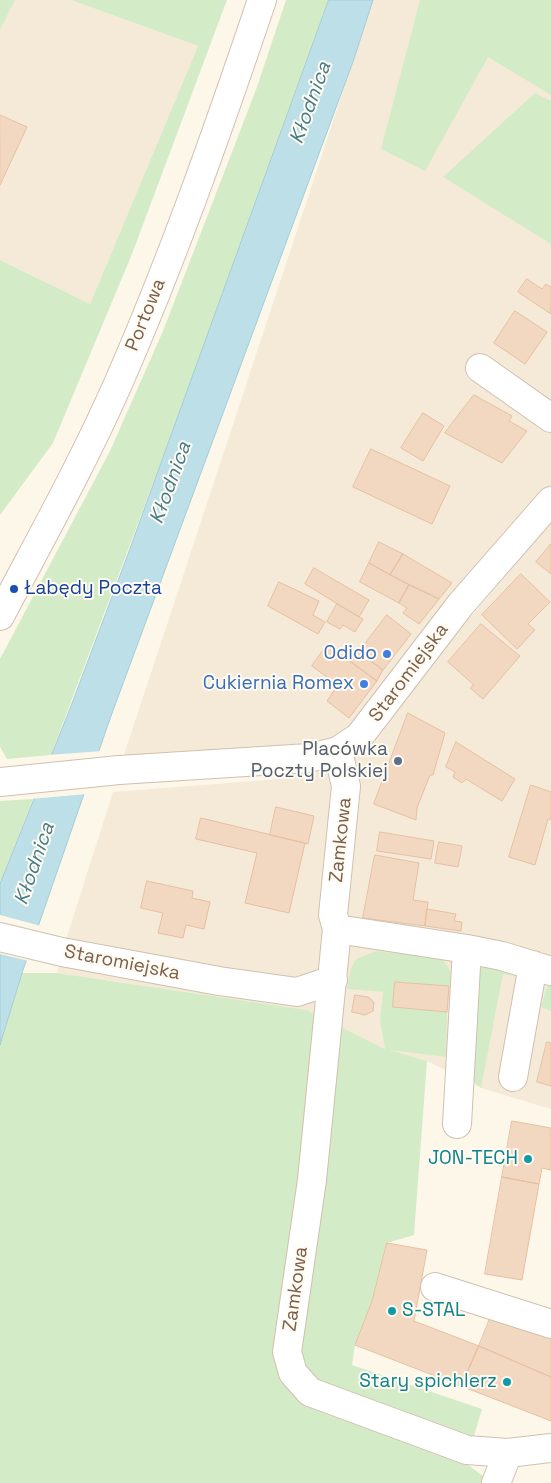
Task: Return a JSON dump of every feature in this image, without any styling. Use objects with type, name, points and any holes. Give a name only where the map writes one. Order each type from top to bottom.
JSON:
[{"type":"street","name":"Portowa","points":[[0,616],[70,486],[117,386],[171,254],[262,0]]},
{"type":"street","points":[[480,368],[551,418]]},
{"type":"street","name":"Staromiejska","points":[[4,779],[309,758],[338,751],[359,738],[461,604],[551,502]]},
{"type":"street","name":"Zamkowa","points":[[338,751],[346,786],[333,915],[337,929],[312,1180],[287,1352],[293,1374],[310,1392],[467,1450],[508,1453],[551,1448]]},
{"type":"street","points":[[337,929],[467,948],[542,968],[514,1077]]},
{"type":"street","name":"Staromiejska","points":[[0,937],[219,981],[298,992],[333,980]]},
{"type":"street","points":[[457,1124],[467,948]]},
{"type":"street","points":[[435,1287],[551,1324]]},
{"type":"street","points":[[496,1483],[508,1453]]},
{"type":"shaded area","points":[[15,0],[71,0],[198,46],[90,304],[0,260],[0,30]]},
{"type":"shaded area","points":[[373,0],[551,0],[551,501],[359,737],[119,770]]},
{"type":"shaded area","points":[[551,521],[551,1109],[481,1088],[427,1061],[385,1049],[307,1010],[57,973],[113,792],[292,778],[331,768],[351,760],[372,746],[447,645]]},
{"type":"green space","points":[[0,0],[15,0],[0,30]]},
{"type":"green space","points":[[71,0],[227,0],[132,254],[53,443],[0,515],[0,260],[90,304],[198,46]]},
{"type":"green space","points":[[286,0],[329,0],[202,353],[51,755],[7,759],[0,747],[0,659],[110,451],[163,331],[257,87]]},
{"type":"green space","points":[[420,0],[551,0],[551,95],[488,57],[425,171],[381,149]]},
{"type":"green space","points":[[535,93],[551,101],[551,244],[443,177]]},
{"type":"green space","points":[[33,799],[0,884],[0,801]]},
{"type":"green space","points":[[376,951],[431,957],[444,961],[453,975],[449,986],[395,982],[393,1007],[447,1012],[446,1057],[390,1050],[427,1061],[414,1235],[387,1243],[372,1301],[355,1345],[352,1365],[482,1409],[466,1463],[492,1483],[0,1483],[0,1045],[22,973],[57,973],[307,1010],[385,1049],[380,1020],[383,992],[347,989],[351,968],[356,959]]},
{"type":"green space","points":[[486,965],[514,967],[518,977],[503,974],[481,1088],[468,1077],[477,970]]},
{"type":"green space","points":[[549,980],[551,981],[551,1011],[541,1007]]},
{"type":"water","name":"Kłodnica","points":[[329,0],[373,0],[354,59],[111,716],[22,973],[0,1045],[0,884],[71,706],[128,554]]},
{"type":"pier","points":[[102,751],[87,794],[30,799],[48,755]]},
{"type":"pier","points":[[0,915],[41,926],[29,961],[0,954]]},
{"type":"building","points":[[0,115],[27,127],[0,185]]},
{"type":"building","points":[[527,279],[542,289],[546,284],[551,287],[551,314],[518,292]]},
{"type":"building","points":[[515,311],[547,332],[525,364],[494,343]]},
{"type":"building","points":[[474,395],[512,416],[509,421],[527,431],[502,463],[445,433]]},
{"type":"building","points":[[423,413],[444,426],[423,461],[401,448]]},
{"type":"building","points":[[371,449],[450,486],[432,524],[353,487]]},
{"type":"building","points":[[379,542],[403,554],[390,575],[369,563]]},
{"type":"building","points":[[551,544],[551,574],[536,562]]},
{"type":"building","points":[[403,554],[452,583],[439,599],[390,575]]},
{"type":"building","points":[[369,563],[409,585],[399,603],[360,582]]},
{"type":"building","points":[[314,568],[369,600],[359,617],[305,584]]},
{"type":"building","points":[[521,574],[550,602],[528,624],[535,630],[517,649],[482,615]]},
{"type":"building","points":[[279,582],[319,601],[313,615],[325,622],[318,634],[268,606]]},
{"type":"building","points":[[409,585],[439,599],[419,624],[403,613],[407,608],[399,603]]},
{"type":"building","points":[[337,604],[363,619],[355,632],[343,625],[340,629],[327,622]]},
{"type":"building","points":[[387,615],[411,634],[383,670],[359,652]]},
{"type":"building","points":[[481,624],[520,656],[483,699],[470,688],[474,685],[448,662]]},
{"type":"building","points":[[327,645],[377,681],[349,718],[327,701],[338,685],[312,666]]},
{"type":"building","points":[[359,652],[383,670],[377,681],[351,662]]},
{"type":"building","points":[[408,713],[445,733],[433,775],[430,775],[417,808],[416,820],[374,804]]},
{"type":"building","points":[[456,742],[515,779],[502,801],[466,779],[462,783],[453,777],[455,772],[446,767]]},
{"type":"building","points":[[531,785],[551,792],[551,820],[548,819],[535,865],[509,857]]},
{"type":"building","points":[[276,807],[314,816],[308,844],[270,835]]},
{"type":"building","points":[[201,818],[305,843],[289,913],[245,903],[257,853],[196,839]]},
{"type":"building","points":[[380,832],[434,841],[431,859],[377,851]]},
{"type":"building","points":[[439,842],[462,846],[458,867],[435,863]]},
{"type":"building","points":[[375,855],[419,863],[413,900],[428,902],[425,926],[363,918]]},
{"type":"building","points":[[147,881],[193,891],[192,898],[210,902],[204,929],[186,925],[183,938],[158,933],[163,913],[141,908]]},
{"type":"building","points":[[427,909],[456,914],[454,921],[462,922],[461,931],[425,926]]},
{"type":"building","points":[[395,982],[449,986],[447,1012],[393,1007]]},
{"type":"building","points":[[355,995],[368,997],[374,1002],[373,1011],[365,1015],[352,1012]]},
{"type":"building","points":[[547,1042],[551,1043],[551,1086],[537,1082]]},
{"type":"building","name":"JON-TECH","points":[[512,1121],[551,1128],[551,1170],[542,1168],[539,1184],[502,1177]]},
{"type":"building","points":[[502,1177],[539,1184],[522,1280],[485,1274]]},
{"type":"building","name":"S-STAL","points":[[387,1243],[427,1250],[414,1321],[479,1346],[461,1386],[355,1345],[372,1301]]},
{"type":"building","points":[[493,1311],[551,1336],[551,1377],[479,1346]]},
{"type":"building","name":"Stary spichlerz","points":[[479,1346],[551,1377],[551,1421],[461,1386]]},
{"type":"place","name":"Łabędy Poczta","points":[[14,589]]},
{"type":"place","name":"Odido","points":[[387,654]]},
{"type":"place","name":"Cukiernia Romex","points":[[364,684]]},
{"type":"place","name":"Placówka Poczty Polskiej","points":[[398,761]]},
{"type":"place","name":"JON-TECH","points":[[528,1159]]},
{"type":"place","name":"S-STAL","points":[[392,1311]]},
{"type":"place","name":"Stary spichlerz","points":[[507,1382]]}]
